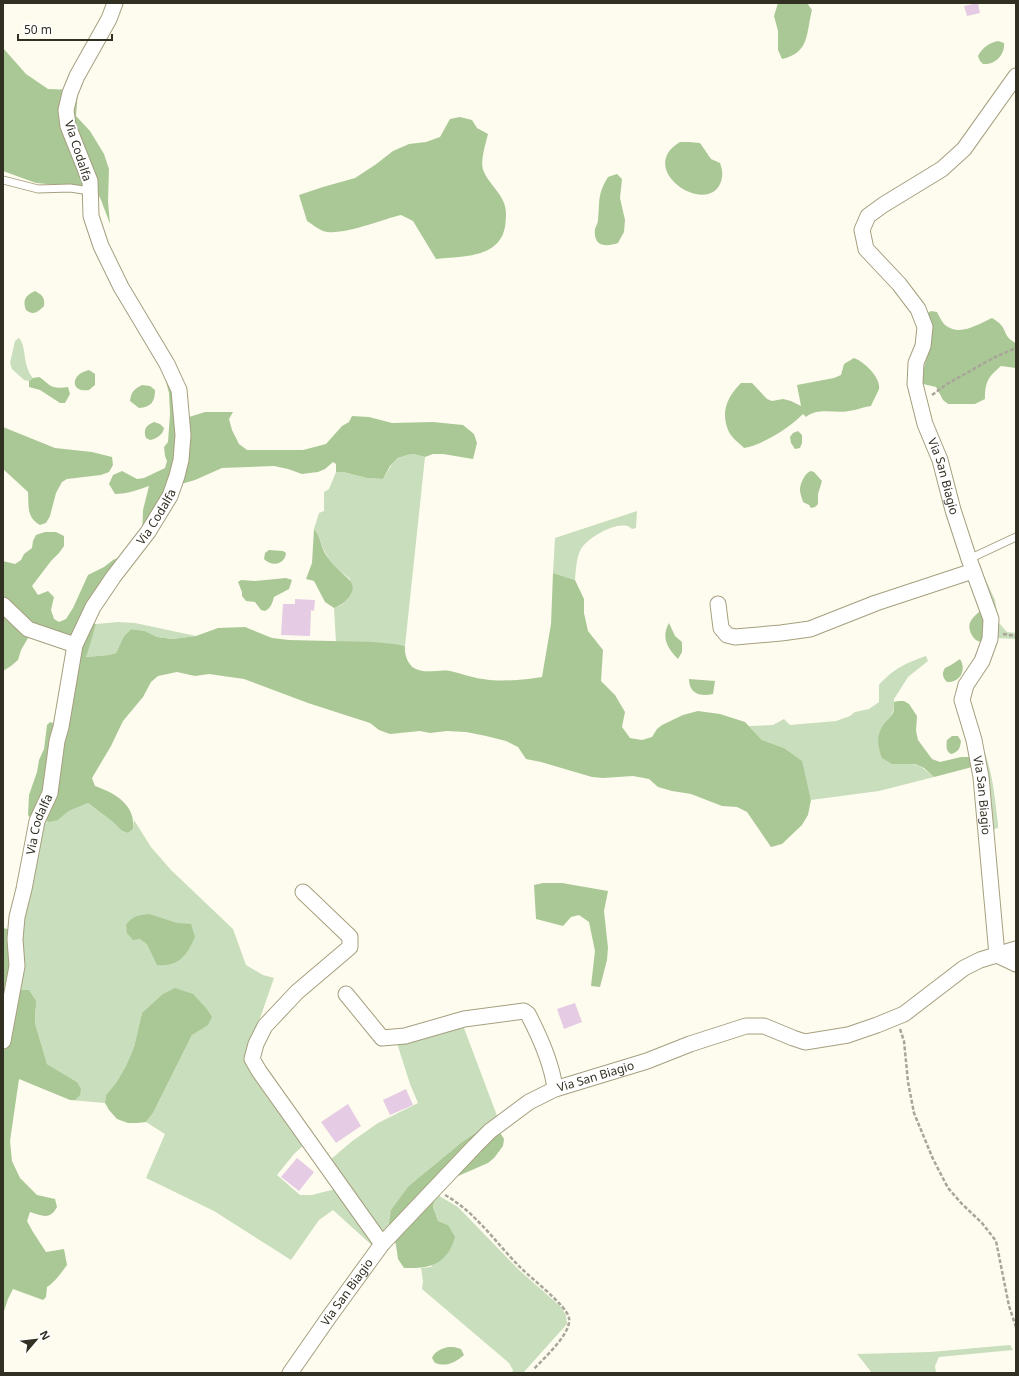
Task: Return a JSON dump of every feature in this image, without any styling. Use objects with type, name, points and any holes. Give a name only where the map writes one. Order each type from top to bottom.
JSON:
[{"type":"street","name":"Via Codalfa","points":[[3,1041],[17,966],[15,939],[17,917],[37,821],[50,793],[57,741],[61,727],[75,644],[93,607],[114,576],[148,532],[170,496],[180,465],[183,435],[179,390],[167,364],[121,287],[101,246],[91,216],[90,181],[68,126],[66,110],[70,93],[77,76],[109,18],[115,3]]},
{"type":"street","name":"Via San Biagio","points":[[997,955],[981,777],[974,740],[962,700],[966,685],[982,661],[990,640],[991,619],[971,565],[940,460],[925,424],[915,384],[916,363],[923,346],[925,327],[918,309],[899,284],[866,250],[862,230],[868,216],[883,205],[942,169],[964,149],[1016,76]]},
{"type":"street","points":[[718,604],[721,628],[727,635],[735,637],[810,629],[971,565]]},
{"type":"street","points":[[3,605],[28,629],[75,644]]},
{"type":"street","points":[[303,892],[350,937],[350,947],[297,992],[265,1026],[256,1044],[252,1059],[382,1244]]},
{"type":"street","name":"Via San Biagio","points":[[290,1373],[382,1244],[490,1131],[529,1102],[555,1089],[647,1061],[690,1044],[746,1026],[764,1026],[805,1042],[848,1035],[904,1014],[964,968],[980,960],[1016,949]]},
{"type":"street","points":[[997,955],[1016,964]]},
{"type":"street","points":[[346,994],[382,1038],[405,1036],[464,1019],[524,1012],[528,1014],[540,1040],[554,1075],[555,1089]]},
{"type":"lane","points":[[3,180],[38,189],[70,188],[90,190]]},
{"type":"lane","points":[[971,565],[1016,537]]},
{"type":"path","points":[[920,404],[947,384],[995,357],[1016,348]]},
{"type":"path","points":[[896,1018],[904,1041],[908,1082],[914,1113],[933,1159],[948,1188],[982,1223],[996,1241],[1009,1306],[1016,1327]]},
{"type":"path","points":[[434,1190],[449,1198],[469,1214],[497,1240],[522,1269],[552,1296],[567,1312],[570,1318],[567,1331],[534,1370]]},
{"type":"green space","points":[[778,3],[807,3],[812,10],[807,34],[802,47],[798,52],[782,59],[778,50],[778,31],[774,16]]},
{"type":"green space","points":[[998,41],[1004,43],[1001,55],[991,63],[983,64],[978,56],[986,46]]},
{"type":"green space","points":[[3,48],[26,74],[48,89],[78,90],[76,116],[90,131],[104,154],[109,169],[108,201],[110,224],[95,188],[82,185],[68,186],[36,183],[3,171]]},
{"type":"green space","points":[[460,117],[472,120],[477,128],[488,134],[482,164],[486,176],[502,199],[506,212],[505,227],[501,237],[495,245],[478,254],[436,259],[413,221],[401,215],[340,232],[323,231],[307,221],[299,195],[355,178],[393,151],[409,144],[426,142],[440,137],[450,119]]},
{"type":"green space","points":[[680,142],[700,143],[711,159],[720,163],[722,179],[720,184],[712,192],[701,195],[689,192],[678,185],[669,176],[665,164],[668,153]]},
{"type":"green space","points":[[617,174],[622,179],[620,198],[625,220],[624,232],[618,243],[605,245],[598,242],[595,235],[600,198],[602,189],[608,177]]},
{"type":"green space","points":[[35,291],[40,294],[44,300],[44,306],[38,311],[31,313],[26,310],[24,303],[27,296]]},
{"type":"green space","points":[[931,311],[937,312],[945,325],[957,330],[963,330],[975,326],[992,318],[1000,324],[1008,337],[1016,343],[1016,368],[1001,366],[993,373],[988,380],[985,399],[975,404],[948,404],[943,400],[936,387],[923,384],[923,371],[931,342],[928,324],[924,315]]},
{"type":"green space","points":[[19,338],[23,346],[27,368],[33,378],[29,381],[24,380],[12,369],[10,363],[15,341]]},
{"type":"green space","points":[[854,358],[862,362],[871,370],[879,384],[879,389],[871,406],[843,412],[821,411],[806,417],[803,414],[775,435],[760,443],[744,448],[730,434],[725,418],[726,406],[732,394],[741,383],[752,383],[767,399],[772,401],[783,399],[801,406],[797,385],[834,378],[841,375],[844,364]]},
{"type":"green space","points":[[161,363],[177,390],[180,420],[172,484],[142,535],[143,510],[149,486],[128,493],[115,494],[109,484],[113,475],[122,471],[137,479],[144,478],[165,468],[167,461],[164,447],[168,442],[170,414],[169,393]]},
{"type":"green space","points":[[89,370],[95,374],[95,385],[89,390],[78,389],[75,383],[78,375]]},
{"type":"green space","points":[[39,377],[54,387],[68,387],[70,394],[65,403],[60,403],[40,390],[29,387],[29,381],[33,378]]},
{"type":"green space","points":[[142,385],[150,386],[155,390],[155,394],[152,403],[139,408],[130,401],[133,391]]},
{"type":"green space","points":[[205,412],[233,412],[229,419],[232,430],[239,444],[247,450],[303,450],[326,444],[342,426],[349,422],[352,416],[369,417],[392,423],[433,422],[463,425],[474,434],[477,443],[473,459],[443,454],[433,454],[425,457],[414,454],[398,458],[390,466],[383,479],[367,478],[343,472],[336,472],[336,464],[333,462],[325,469],[318,472],[302,474],[274,466],[222,468],[195,480],[180,483],[189,417]]},
{"type":"green space","points":[[154,422],[160,424],[164,428],[159,436],[150,440],[146,438],[145,430],[147,426]]},
{"type":"green space","points":[[3,427],[55,448],[92,452],[112,457],[113,465],[109,472],[101,475],[67,479],[62,482],[56,493],[50,516],[46,523],[40,525],[30,515],[28,492],[3,469]]},
{"type":"green space","points":[[798,431],[802,435],[802,443],[800,448],[795,449],[791,443],[790,437],[793,433]]},
{"type":"green space","points":[[414,454],[425,457],[405,646],[362,642],[336,642],[334,608],[343,604],[350,579],[328,558],[314,529],[319,513],[324,511],[324,492],[329,489],[336,472],[343,472],[367,478],[383,479],[394,462],[407,455]]},
{"type":"green space","points":[[811,471],[814,472],[822,481],[818,494],[818,504],[811,508],[803,502],[800,490],[803,479]]},
{"type":"green space","points":[[637,511],[636,528],[632,529],[628,526],[621,526],[608,529],[589,540],[584,545],[578,556],[575,580],[553,573],[555,538]]},
{"type":"green space","points":[[314,529],[326,555],[351,582],[352,585],[352,593],[346,601],[334,608],[325,602],[314,581],[306,579],[312,563]]},
{"type":"green space","points":[[45,532],[56,532],[64,536],[64,546],[32,586],[38,595],[48,591],[54,597],[51,610],[54,619],[59,622],[66,619],[73,608],[88,575],[120,557],[75,643],[31,633],[21,650],[18,660],[3,671],[3,561],[15,564],[21,560],[24,554],[32,548],[36,535]]},
{"type":"green space","points":[[269,550],[283,551],[286,553],[285,557],[277,564],[267,562],[264,559],[265,553]]},
{"type":"green space","points":[[978,561],[995,600],[999,623],[1007,632],[1016,633],[1016,639],[997,638],[975,569]]},
{"type":"green space","points":[[553,573],[575,580],[584,599],[584,613],[588,631],[603,650],[601,681],[615,695],[625,712],[622,727],[630,738],[642,740],[652,737],[657,729],[662,725],[683,715],[698,711],[720,714],[745,722],[762,740],[784,748],[802,761],[811,800],[808,815],[802,825],[782,844],[771,847],[747,812],[737,807],[722,806],[691,794],[658,787],[649,779],[633,776],[603,778],[592,777],[526,759],[518,747],[506,741],[466,732],[447,731],[430,733],[420,731],[390,734],[379,730],[370,723],[308,703],[244,679],[209,674],[195,676],[177,672],[158,676],[151,682],[143,697],[123,721],[111,746],[92,778],[95,786],[117,796],[128,807],[133,821],[133,829],[128,833],[122,831],[113,822],[88,803],[69,811],[58,820],[49,822],[45,819],[59,743],[88,624],[96,624],[86,657],[116,653],[124,636],[131,629],[145,631],[157,637],[172,639],[196,636],[218,628],[245,627],[272,638],[289,640],[374,642],[405,646],[405,653],[409,663],[413,667],[420,670],[450,671],[475,678],[490,680],[528,679],[542,677],[551,624]]},
{"type":"green space","points":[[286,578],[292,580],[289,589],[274,597],[271,606],[265,611],[261,610],[255,602],[246,601],[242,596],[238,582],[241,580],[255,581]]},
{"type":"green space","points":[[984,608],[984,642],[981,642],[974,638],[969,628],[973,617]]},
{"type":"green space","points":[[118,622],[135,623],[196,636],[172,639],[157,637],[145,631],[131,629],[124,636],[116,653],[85,657],[96,624]]},
{"type":"green space","points":[[669,623],[675,636],[682,642],[682,652],[678,659],[671,651],[665,638],[665,633]]},
{"type":"green space","points":[[926,656],[928,661],[908,677],[894,699],[894,707],[891,718],[882,727],[892,764],[915,764],[923,768],[934,777],[879,791],[811,800],[801,761],[784,748],[762,740],[749,726],[773,725],[784,719],[790,725],[836,721],[850,716],[855,712],[869,709],[879,702],[879,685],[884,679],[900,667]]},
{"type":"green space","points":[[960,659],[963,667],[961,675],[952,682],[947,682],[943,675],[945,668]]},
{"type":"green space","points":[[689,679],[715,681],[713,694],[700,695],[696,693],[691,688]]},
{"type":"green space","points":[[904,701],[909,704],[917,716],[916,731],[918,740],[932,759],[940,762],[961,757],[972,757],[976,766],[934,777],[924,768],[915,764],[892,764],[882,758],[879,750],[878,739],[880,731],[894,711],[894,702]]},
{"type":"green space","points":[[50,722],[53,723],[56,728],[53,767],[31,819],[28,815],[29,795],[37,772],[39,760],[44,749],[47,725]]},
{"type":"green space","points":[[952,736],[958,736],[961,741],[959,749],[951,754],[947,750],[946,745],[947,740]]},
{"type":"green space","points":[[984,751],[990,769],[995,796],[998,828],[994,829],[991,828]]},
{"type":"green space","points":[[88,803],[113,822],[122,831],[128,833],[133,829],[134,820],[151,847],[171,870],[233,929],[246,965],[263,975],[274,978],[247,1056],[306,1143],[294,1154],[277,1175],[300,1195],[312,1195],[339,1188],[376,1249],[333,1210],[319,1220],[291,1260],[214,1211],[146,1178],[165,1134],[146,1122],[153,1113],[192,1035],[208,1024],[142,1013],[134,1047],[126,1066],[116,1083],[106,1095],[105,1103],[70,1100],[75,1100],[77,1082],[47,1064],[35,1023],[36,1008],[16,990],[23,907],[45,815],[58,820],[69,811]]},
{"type":"green space","points":[[543,883],[562,883],[608,891],[604,911],[608,948],[607,960],[600,987],[591,986],[595,951],[589,922],[579,915],[571,917],[563,926],[536,919],[534,885]]},
{"type":"green space","points":[[149,914],[177,923],[191,924],[195,937],[189,949],[177,962],[157,965],[147,944],[140,939],[133,940],[127,933],[126,925],[133,918]]},
{"type":"green space","points":[[3,928],[11,930],[13,948],[3,1027]]},
{"type":"green space","points":[[175,988],[193,994],[212,1017],[208,1025],[192,1035],[153,1113],[146,1122],[128,1123],[117,1119],[105,1103],[106,1095],[116,1083],[126,1066],[134,1047],[142,1013],[163,994]]},
{"type":"green space","points":[[16,990],[29,990],[36,1001],[35,1023],[47,1064],[77,1082],[81,1089],[80,1095],[75,1100],[70,1100],[19,1079],[10,1141],[12,1161],[20,1178],[37,1195],[55,1199],[57,1207],[52,1214],[46,1216],[30,1212],[27,1221],[46,1252],[64,1249],[67,1265],[55,1280],[47,1287],[46,1297],[43,1300],[13,1289],[3,1314],[3,1056]]},
{"type":"green space","points":[[464,1028],[499,1121],[462,1142],[422,1175],[391,1232],[385,1238],[330,1160],[351,1142],[378,1123],[418,1103],[410,1084],[396,1040]]},
{"type":"green space","points":[[487,1129],[499,1131],[504,1139],[503,1146],[494,1158],[488,1163],[449,1180],[435,1197],[433,1207],[438,1221],[448,1225],[455,1237],[452,1246],[437,1263],[430,1266],[404,1268],[398,1259],[396,1245],[389,1224],[391,1210],[408,1187],[422,1175],[462,1142],[476,1133]]},
{"type":"green space","points":[[436,1194],[458,1207],[519,1270],[560,1306],[566,1315],[567,1324],[523,1373],[512,1373],[513,1370],[509,1363],[422,1289],[423,1281],[421,1268],[431,1267],[448,1225],[438,1221],[433,1207]]},
{"type":"green space","points":[[1010,1345],[1013,1350],[939,1357],[935,1366],[936,1373],[872,1373],[857,1354],[930,1352]]},
{"type":"green space","points":[[448,1347],[461,1349],[464,1355],[450,1364],[443,1365],[435,1363],[432,1358],[435,1354]]},
{"type":"building","points":[[978,3],[980,13],[967,16],[964,6]]},
{"type":"building","points":[[295,599],[315,600],[314,611],[311,610],[310,636],[281,635],[283,604],[295,604]]},
{"type":"building","points":[[575,1003],[582,1022],[564,1029],[557,1009]]},
{"type":"building","points":[[406,1089],[413,1105],[390,1115],[383,1100]]},
{"type":"building","points":[[348,1104],[361,1126],[336,1143],[321,1122]]},
{"type":"building","points":[[297,1158],[314,1172],[299,1191],[281,1177]]}]
